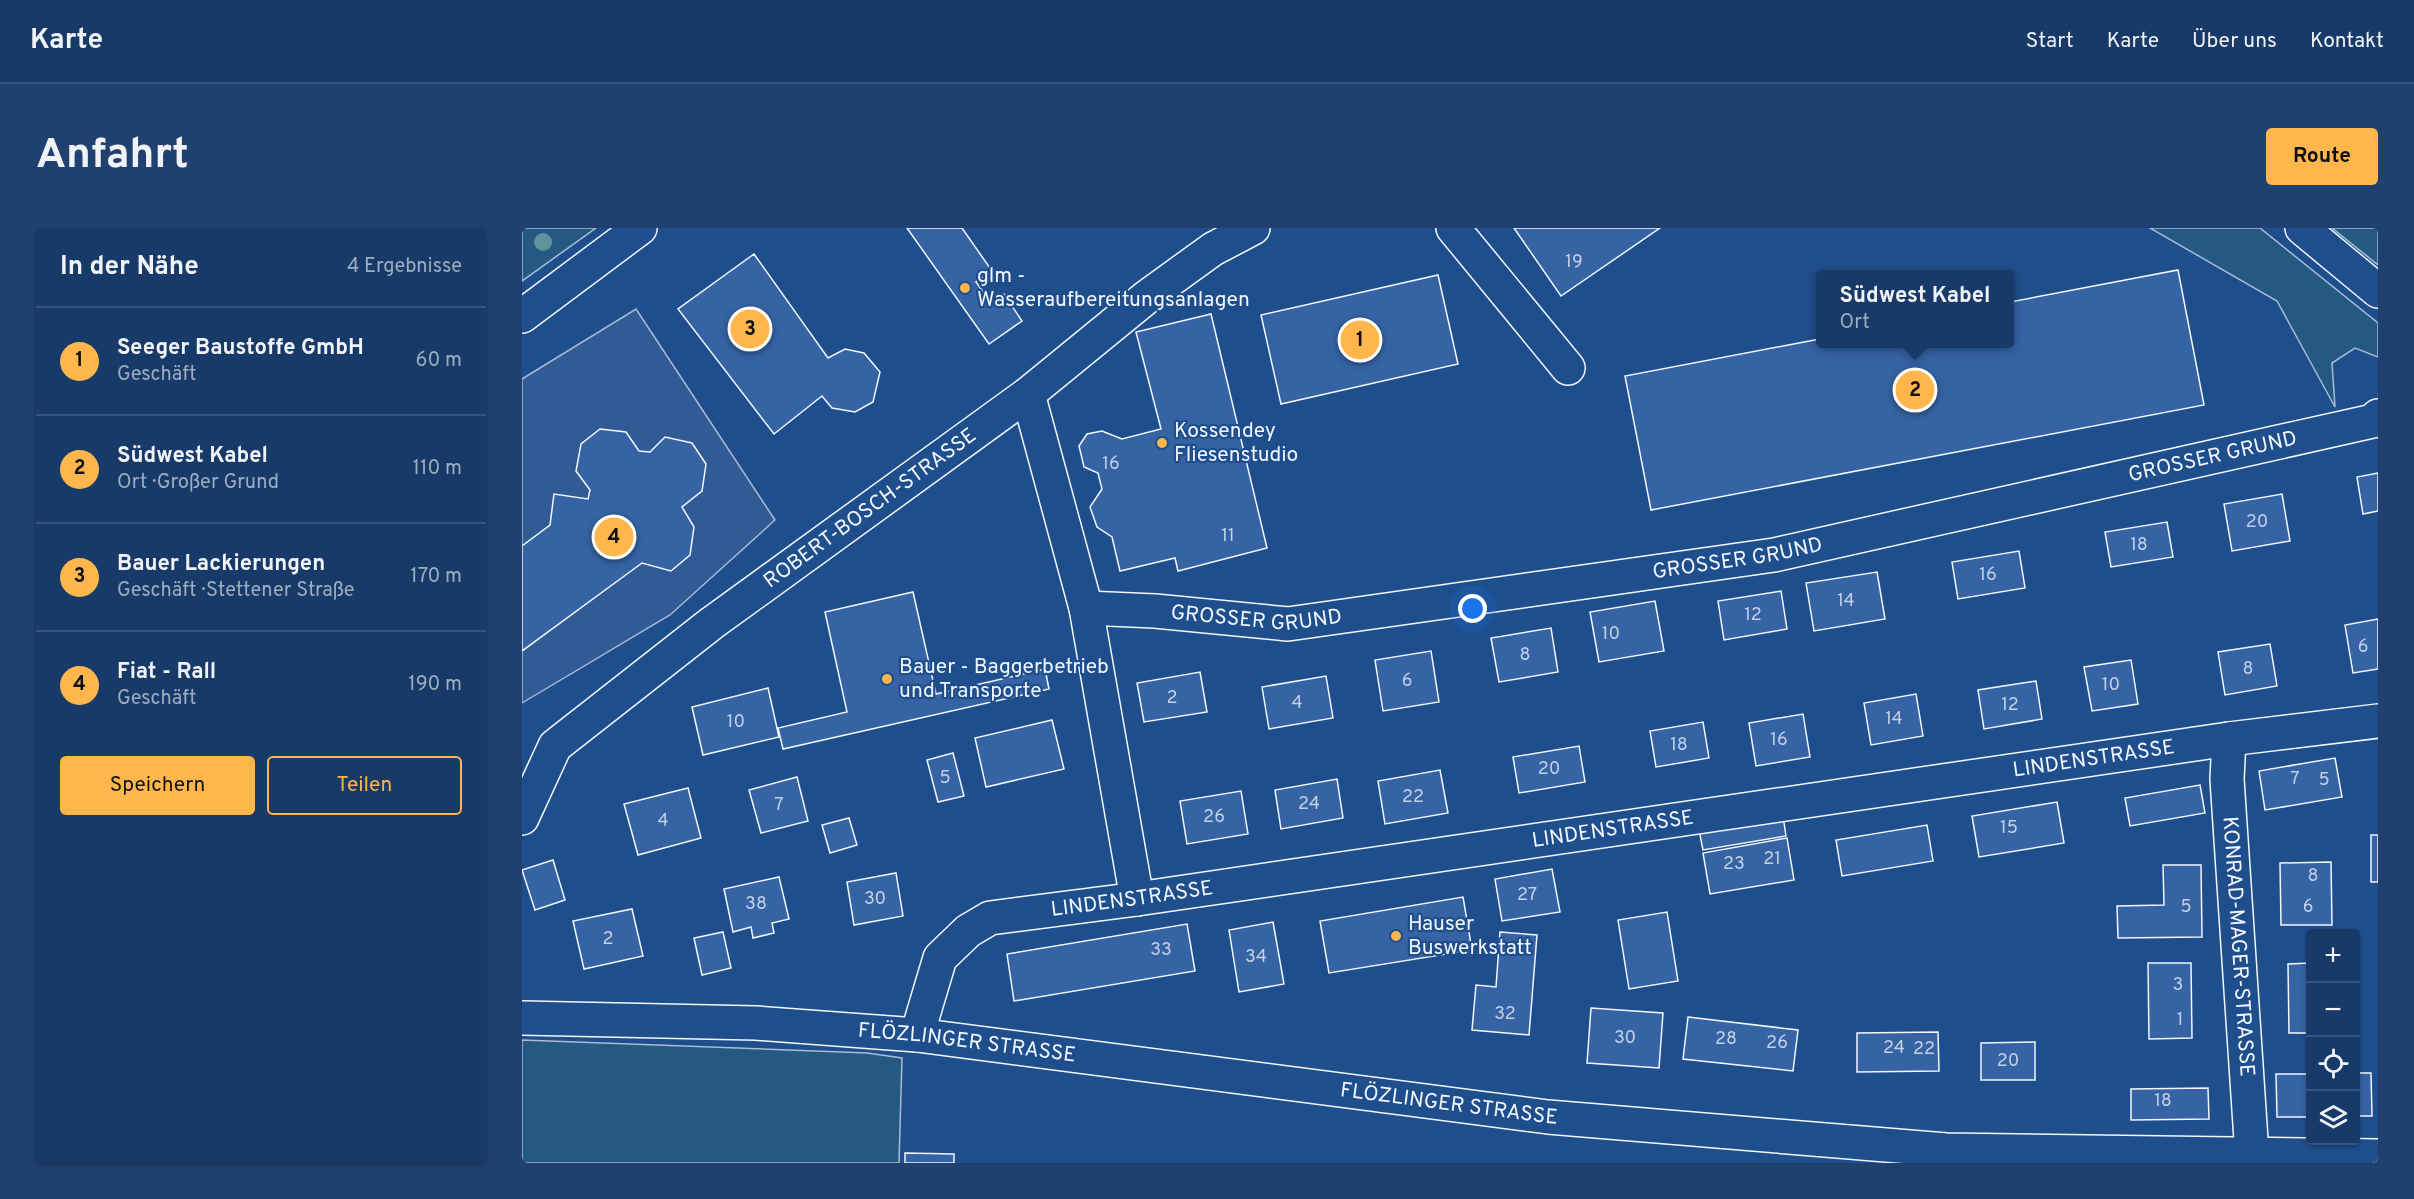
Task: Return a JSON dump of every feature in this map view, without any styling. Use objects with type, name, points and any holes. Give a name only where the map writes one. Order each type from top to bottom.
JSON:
[{"type":"street","points":[[522,316],[640,228]]},
{"type":"street","name":"ROBERT-BOSCH-STRASSE","points":[[522,818],[555,746],[712,622],[1028,394],[1157,289],[1213,249],[1253,228]]},
{"type":"street","points":[[1454,228],[1568,368]]},
{"type":"street","points":[[2302,228],[2378,291]]},
{"type":"street","points":[[1028,394],[1086,608],[1137,899]]},
{"type":"street","name":"GROSSER GRUND","points":[[1086,608],[1155,611],[1288,624],[1774,555],[2373,421],[2378,416]]},
{"type":"street","name":"LINDENSTRASSE","points":[[918,1035],[940,958],[968,930],[990,918],[1137,899],[2229,739],[2378,721]]},
{"type":"street","name":"KONRAD-MAGER-STRASSE","points":[[2229,739],[2227,778],[2252,1155]]},
{"type":"street","name":"FLÖZLINGER STRASSE","points":[[522,1018],[756,1023],[918,1035],[1548,1117],[1946,1157],[2378,1156]]},
{"type":"shaded area","points":[[522,228],[596,228],[522,281]]},
{"type":"shaded area","points":[[2150,228],[2260,228],[2378,323],[2378,357],[2355,348],[2332,363],[2335,407],[2277,301]]},
{"type":"shaded area","points":[[2332,228],[2378,228],[2378,265]]},
{"type":"shaded area","points":[[636,309],[775,520],[670,615],[522,703],[522,379]]},
{"type":"shaded area","points":[[522,1040],[867,1053],[902,1058],[899,1163],[522,1163]]},
{"type":"building","name":"glm - Wasseraufbereitungsanlagen","points":[[907,228],[962,228],[992,271],[976,282],[991,303],[1004,294],[1022,321],[989,344]]},
{"type":"building","points":[[1514,228],[1660,228],[1561,296]]},
{"type":"building","points":[[754,254],[828,358],[845,349],[864,353],[880,372],[873,402],[855,412],[832,408],[822,396],[774,434],[678,309]]},
{"type":"building","points":[[2178,270],[2204,405],[1651,510],[1625,376],[1816,340],[1816,348],[2014,348],[2014,301]]},
{"type":"building","points":[[1438,275],[1458,364],[1281,404],[1261,315]]},
{"type":"building","name":"Kossendey Fliesenstudio","points":[[1211,314],[1267,548],[1178,571],[1175,558],[1120,571],[1112,537],[1097,527],[1090,507],[1102,489],[1098,473],[1084,467],[1079,446],[1087,434],[1102,431],[1122,439],[1161,429],[1136,332]]},
{"type":"building","points":[[600,429],[626,432],[639,451],[650,452],[665,437],[692,443],[706,464],[702,491],[682,507],[694,527],[690,555],[671,571],[642,563],[522,651],[522,546],[550,525],[554,494],[588,499],[590,490],[576,471],[581,444]]},
{"type":"building","points":[[2378,473],[2378,511],[2363,514],[2357,477]]},
{"type":"building","points":[[2282,494],[2290,541],[2232,551],[2224,504]]},
{"type":"building","points":[[2167,522],[2173,557],[2111,567],[2105,532]]},
{"type":"building","points":[[2019,551],[2025,588],[1958,599],[1952,562]]},
{"type":"building","points":[[1877,572],[1885,619],[1814,631],[1806,583]]},
{"type":"building","points":[[1781,591],[1787,629],[1724,640],[1718,601]]},
{"type":"building","name":"Bauer - Baggerbetrieb und Transporte","points":[[913,592],[936,694],[1045,669],[1049,689],[783,749],[778,728],[847,712],[825,612]]},
{"type":"building","points":[[1655,601],[1664,651],[1599,662],[1590,612]]},
{"type":"building","points":[[2378,619],[2378,669],[2353,673],[2345,625]]},
{"type":"building","points":[[1551,628],[1558,672],[1499,682],[1491,638]]},
{"type":"building","points":[[2270,644],[2277,686],[2225,695],[2218,652]]},
{"type":"building","points":[[1431,651],[1439,702],[1383,711],[1375,660]]},
{"type":"building","points":[[2131,660],[2138,704],[2092,711],[2084,667]]},
{"type":"building","points":[[1200,672],[1207,712],[1144,722],[1137,683]]},
{"type":"building","points":[[1326,676],[1333,718],[1269,729],[1262,687]]},
{"type":"building","points":[[2036,681],[2042,719],[1984,729],[1978,690]]},
{"type":"building","points":[[768,688],[779,737],[703,755],[692,707]]},
{"type":"building","points":[[1916,694],[1923,736],[1871,745],[1864,703]]},
{"type":"building","points":[[1803,714],[1810,757],[1756,766],[1749,723]]},
{"type":"building","points":[[1052,720],[1064,769],[986,787],[975,738]]},
{"type":"building","points":[[1703,722],[1709,758],[1656,767],[1650,731]]},
{"type":"building","points":[[1579,746],[1585,782],[1519,793],[1513,757]]},
{"type":"building","points":[[953,753],[964,796],[938,802],[927,760]]},
{"type":"building","points":[[2335,758],[2342,797],[2265,810],[2259,771]]},
{"type":"building","points":[[1440,770],[1448,813],[1385,824],[1378,781]]},
{"type":"building","points":[[797,777],[808,821],[761,833],[749,790]]},
{"type":"building","points":[[1337,779],[1343,818],[1281,829],[1275,790]]},
{"type":"building","points":[[2200,785],[2205,813],[2130,826],[2125,798]]},
{"type":"building","points":[[688,788],[701,838],[638,855],[624,804]]},
{"type":"building","points":[[1241,791],[1248,834],[1187,844],[1180,801]]},
{"type":"building","points":[[2057,802],[2064,843],[1979,857],[1972,816]]},
{"type":"building","points":[[1783,816],[1786,836],[1703,850],[1699,830]]},
{"type":"building","points":[[849,818],[857,845],[830,853],[822,825]]},
{"type":"building","points":[[1927,825],[1933,861],[1842,876],[1836,840]]},
{"type":"building","points":[[2371,835],[2378,835],[2378,882],[2371,882]]},
{"type":"building","points":[[1787,838],[1794,880],[1710,894],[1703,853]]},
{"type":"building","points":[[553,860],[565,900],[535,910],[522,870]]},
{"type":"building","points":[[2331,862],[2332,925],[2281,925],[2280,863]]},
{"type":"building","points":[[2163,865],[2201,865],[2202,937],[2118,938],[2117,906],[2164,905]]},
{"type":"building","points":[[1552,869],[1560,912],[1502,921],[1495,879]]},
{"type":"building","points":[[896,873],[903,916],[854,925],[847,882]]},
{"type":"building","points":[[779,877],[789,919],[772,923],[774,933],[753,938],[751,927],[733,932],[724,889]]},
{"type":"building","name":"Hauser Buswerkstatt","points":[[1463,897],[1472,950],[1329,973],[1320,921]]},
{"type":"building","points":[[632,909],[643,956],[584,969],[573,921]]},
{"type":"building","points":[[1667,912],[1678,981],[1629,989],[1618,920]]},
{"type":"building","points":[[1273,922],[1284,984],[1239,992],[1229,930]]},
{"type":"building","points":[[1187,924],[1195,971],[1014,1001],[1007,954]]},
{"type":"building","points":[[723,932],[731,968],[702,975],[694,938]]},
{"type":"building","points":[[1500,932],[1537,935],[1529,1035],[1472,1030],[1476,985],[1496,987]]},
{"type":"building","points":[[2148,963],[2191,963],[2192,1038],[2149,1039]]},
{"type":"building","points":[[2306,963],[2306,1033],[2289,1033],[2288,964]]},
{"type":"building","points":[[1591,1008],[1663,1013],[1659,1068],[1587,1063]]},
{"type":"building","points":[[1688,1017],[1798,1030],[1793,1071],[1683,1059]]},
{"type":"building","points":[[1938,1032],[1939,1071],[1857,1072],[1857,1033]]},
{"type":"building","points":[[2035,1042],[2035,1080],[1981,1080],[1981,1043]]},
{"type":"building","points":[[2360,1073],[2371,1073],[2372,1116],[2360,1116]]},
{"type":"building","points":[[2276,1074],[2306,1074],[2306,1117],[2277,1117]]},
{"type":"building","points":[[2208,1088],[2209,1119],[2131,1120],[2131,1089]]},
{"type":"building","points":[[905,1153],[954,1154],[954,1163],[905,1163]]},
{"type":"place","name":"glm - Wasseraufbereitungsanlagen","points":[[965,288]]},
{"type":"place","name":"Bauer Lackierungen","points":[[750,329]]},
{"type":"place","name":"Seeger Baustoffe GmbH","points":[[1360,340]]},
{"type":"place","name":"Südwest Kabel","points":[[1915,390]]},
{"type":"place","name":"Kossendey Fliesenstudio","points":[[1162,443]]},
{"type":"place","name":"Fiat - Rall","points":[[614,537]]},
{"type":"place","name":"Bauer - Baggerbetrieb und Transporte","points":[[887,679]]},
{"type":"place","name":"Hauser Buswerkstatt","points":[[1396,936]]}]
